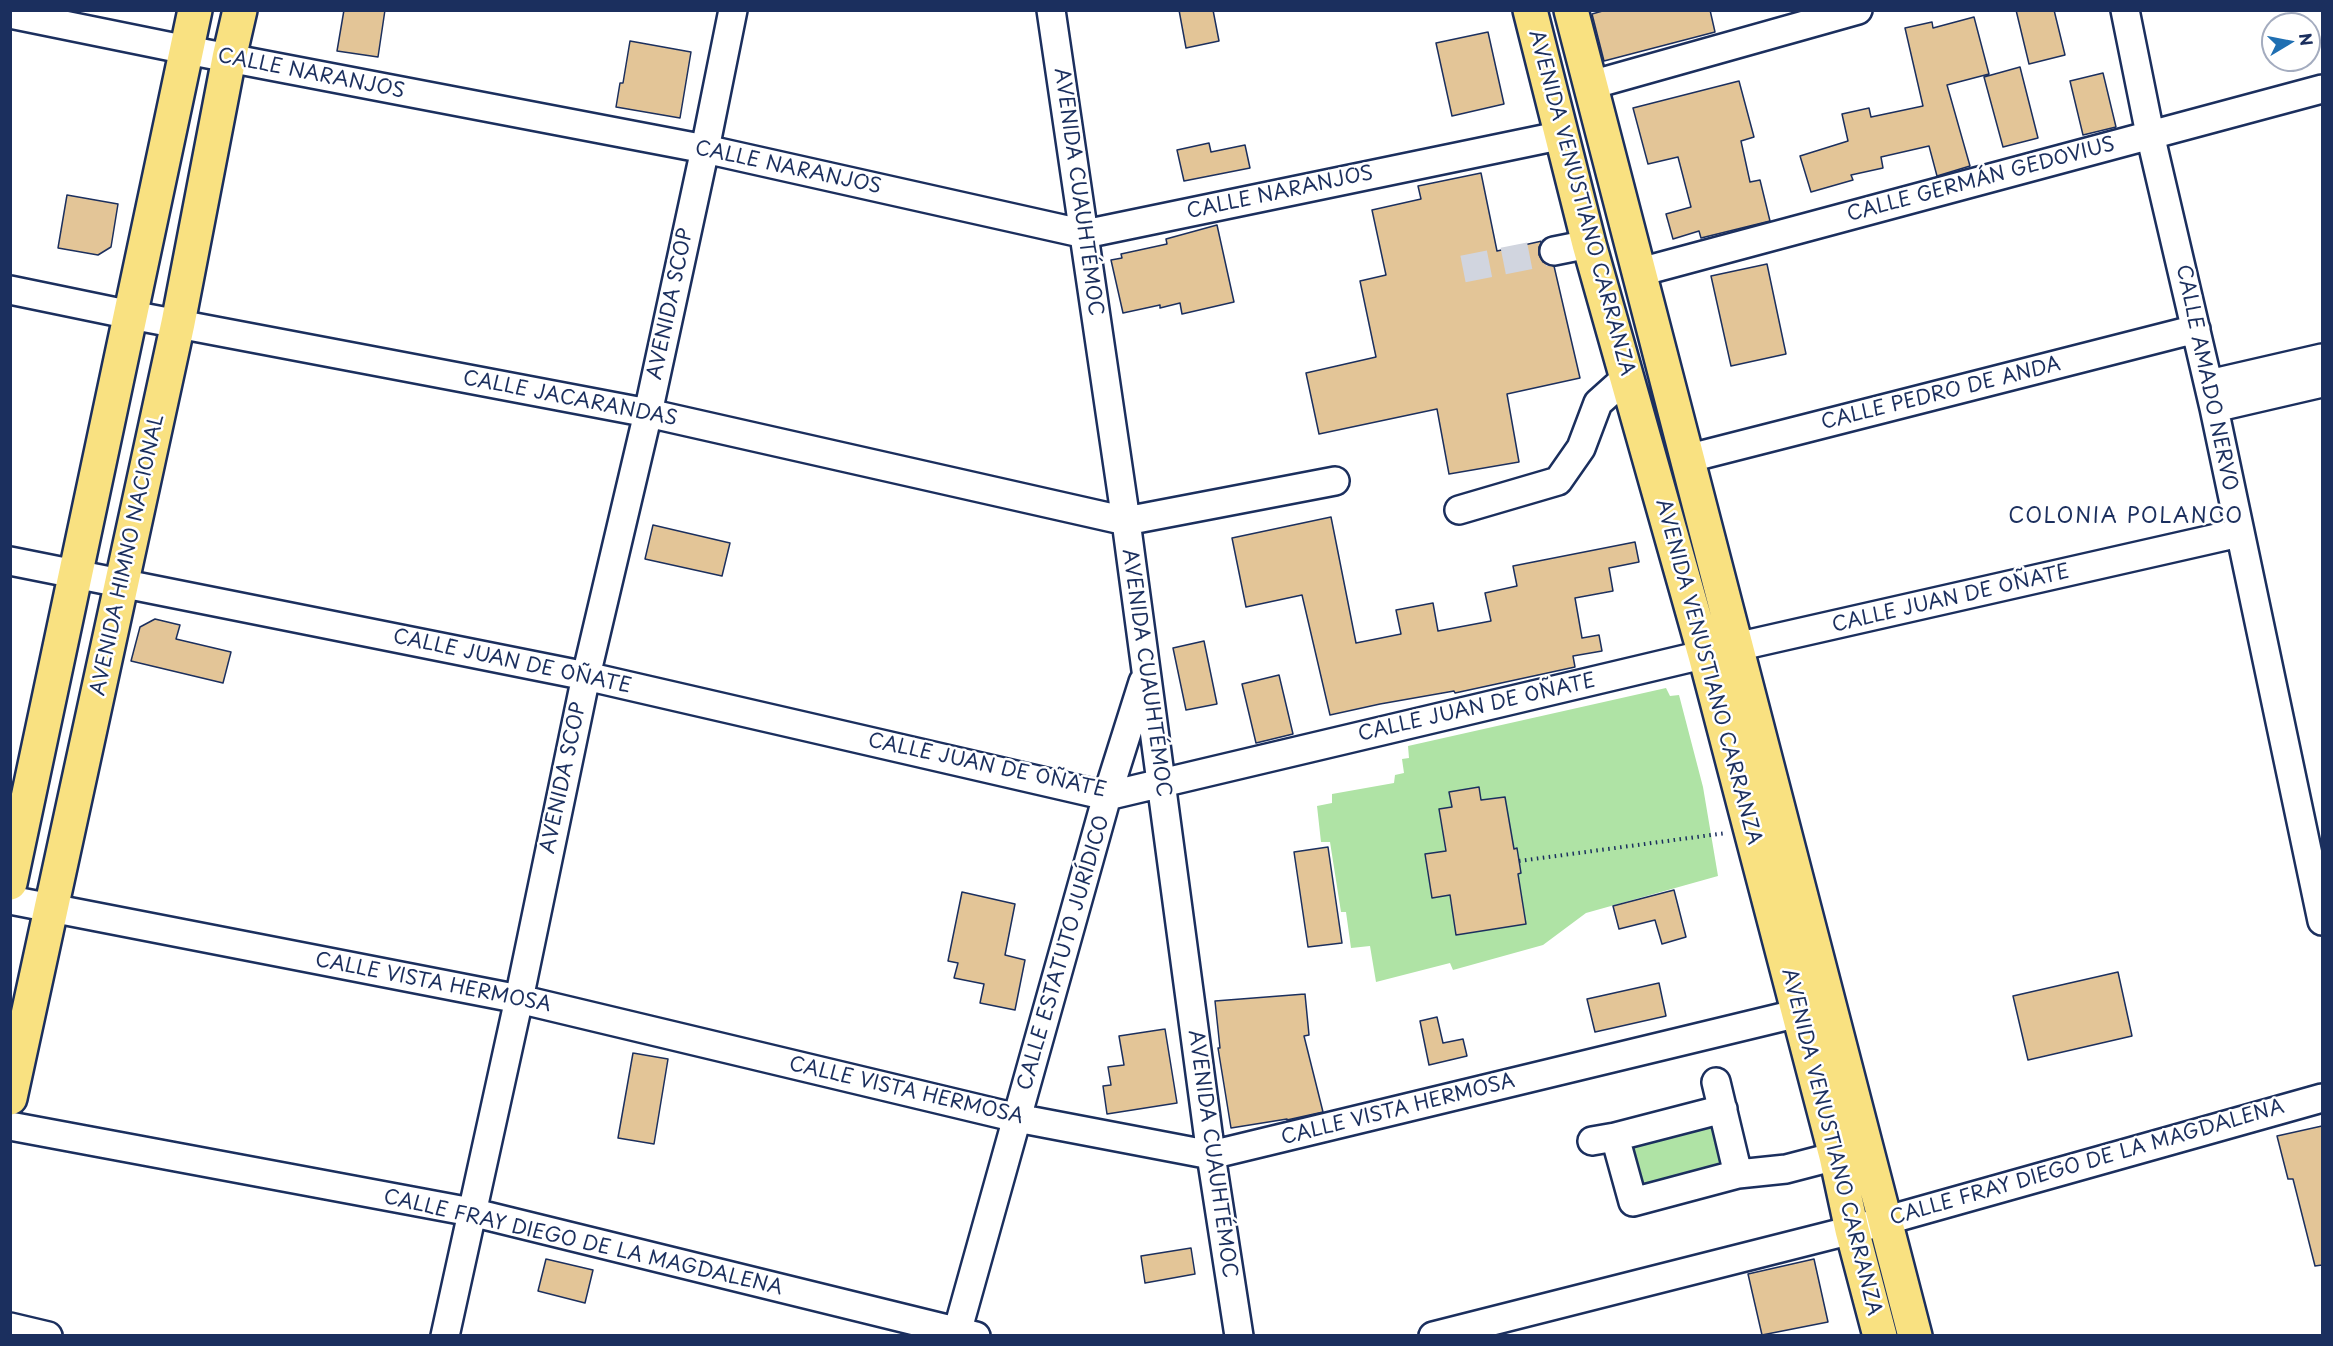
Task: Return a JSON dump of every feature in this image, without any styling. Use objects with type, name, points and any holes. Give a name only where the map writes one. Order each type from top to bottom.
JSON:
[{"type":"main road","points":[[10,883],[195,10]]},
{"type":"main road","name":"AVENIDA HIMNO NACIONAL","points":[[10,1098],[178,323],[240,10]]},
{"type":"main road","name":"AVENIDA VENUSTIANO CARRANZA","points":[[1530,10],[1590,244],[1705,655],[1836,1156],[1852,1230],[1880,1335]]},
{"type":"main road","name":"AVENIDA VENUSTIANO CARRANZA","points":[[1571,10],[1915,1335]]},
{"type":"street","name":"AVENIDA SCOP","points":[[445,1335],[519,999],[586,676],[648,413],[733,10]]},
{"type":"street","name":"AVENIDA CUAUHTÉMOC","points":[[1051,10],[1126,521],[1211,1155],[1239,1335]]},
{"type":"street","points":[[1591,85],[1858,10]]},
{"type":"street","name":"CALLE AMADO NERVO","points":[[2125,10],[2150,134],[2196,328],[2239,533],[2313,837],[2322,921]]},
{"type":"street","name":"CALLE NARANJOS","points":[[10,14],[705,149],[1085,234],[1563,135]]},
{"type":"street","name":"CALLE GERMÁN GEDOVIUS","points":[[1640,272],[2322,89]]},
{"type":"street","points":[[1554,251],[1590,244]]},
{"type":"street","name":"CALLE JACARANDAS","points":[[10,290],[648,413],[1126,521]]},
{"type":"street","name":"CALLE PEDRO DE ANDA","points":[[1686,459],[2196,328]]},
{"type":"street","points":[[2211,396],[2322,358]]},
{"type":"street","points":[[1460,510],[1558,481],[1581,448],[1598,404],[1627,377]]},
{"type":"street","points":[[2211,396],[2322,383]]},
{"type":"street","points":[[1126,521],[1335,481]]},
{"type":"street","name":"CALLE JUAN DE OÑATE","points":[[10,561],[586,676],[1107,796],[1736,647],[2239,533]]},
{"type":"street","name":"CALLE ESTATUTO JURÍDICO","points":[[963,1334],[1017,1118],[1107,796],[1145,675]]},
{"type":"street","name":"CALLE VISTA HERMOSA","points":[[10,900],[519,999],[1017,1118],[1211,1155],[1799,1013]]},
{"type":"street","points":[[1716,1082],[1738,1174]]},
{"type":"street","name":"CALLE FRAY DIEGO DE LA MAGDALENA","points":[[1433,1335],[1852,1230],[2322,1098]]},
{"type":"street","points":[[1723,1109],[1604,1139],[1634,1202],[1738,1174],[1786,1169],[1836,1156]]},
{"type":"street","name":"CALLE FRAY DIEGO DE LA MAGDALENA","points":[[10,1126],[471,1212],[963,1334]]},
{"type":"street","points":[[10,1327],[48,1335]]},
{"type":"path","points":[[1519,861],[1751,831]]},
{"type":"green space","points":[[1666,688],[1670,696],[1679,695],[1703,787],[1718,876],[1586,913],[1543,945],[1453,970],[1450,963],[1376,982],[1370,946],[1351,948],[1346,912],[1341,912],[1330,842],[1321,842],[1317,806],[1332,803],[1332,794],[1394,783],[1395,775],[1404,773],[1402,759],[1409,758],[1408,746]]},
{"type":"green space","points":[[1708,1123],[1714,1129],[1723,1165],[1641,1189],[1627,1150],[1631,1141]]},
{"type":"building","points":[[344,10],[385,10],[378,57],[337,51]]},
{"type":"building","points":[[1179,10],[1213,10],[1219,41],[1186,48]]},
{"type":"building","points":[[1606,10],[1710,10],[1715,32],[1604,61],[1592,14]]},
{"type":"building","points":[[2016,10],[2054,10],[2065,55],[2029,64]]},
{"type":"building","points":[[1974,17],[1989,74],[1947,85],[1970,166],[1937,176],[1929,146],[1881,157],[1883,168],[1851,175],[1853,180],[1811,192],[1800,156],[1848,141],[1842,114],[1869,108],[1871,117],[1923,106],[1905,28],[1932,22],[1933,28]]},
{"type":"building","points":[[1488,32],[1504,104],[1452,116],[1436,43]]},
{"type":"building","points":[[630,41],[691,52],[680,118],[616,107],[620,83],[623,83]]},
{"type":"building","points":[[2020,67],[2038,138],[2003,147],[1984,77]]},
{"type":"building","points":[[2103,73],[2116,127],[2083,135],[2070,81]]},
{"type":"building","points":[[1739,81],[1754,137],[1741,141],[1750,182],[1760,180],[1770,221],[1701,238],[1699,231],[1673,239],[1666,214],[1691,207],[1678,157],[1648,164],[1633,108]]},
{"type":"building","points":[[1209,143],[1211,152],[1245,145],[1250,168],[1184,181],[1177,150]]},
{"type":"building","points":[[1481,173],[1497,251],[1542,241],[1539,255],[1543,262],[1554,266],[1580,378],[1507,394],[1519,462],[1449,474],[1437,409],[1319,434],[1306,373],[1376,357],[1360,281],[1386,275],[1372,210],[1421,199],[1418,186]]},
{"type":"building","points":[[67,195],[118,204],[111,247],[98,255],[58,248]]},
{"type":"building","points":[[1217,225],[1234,302],[1182,314],[1180,303],[1123,313],[1111,260],[1122,258],[1121,254],[1167,244],[1166,239]]},
{"type":"building","points":[[1767,264],[1786,354],[1731,366],[1711,276]]},
{"type":"building","points":[[1331,517],[1356,643],[1401,634],[1396,610],[1433,603],[1438,631],[1491,621],[1485,593],[1517,586],[1513,566],[1635,542],[1639,562],[1609,568],[1613,591],[1575,598],[1582,638],[1599,635],[1602,651],[1573,656],[1575,667],[1455,693],[1454,691],[1380,704],[1330,715],[1302,595],[1246,607],[1232,538]]},
{"type":"building","points":[[653,525],[730,543],[722,576],[645,559]]},
{"type":"building","points":[[155,619],[180,625],[176,639],[231,652],[223,683],[131,661],[140,627]]},
{"type":"building","points":[[1204,641],[1217,704],[1186,710],[1173,648]]},
{"type":"building","points":[[1279,675],[1293,734],[1256,743],[1242,684]]},
{"type":"building","points":[[1479,787],[1481,800],[1505,797],[1514,849],[1517,848],[1521,873],[1518,874],[1526,924],[1456,935],[1450,895],[1432,898],[1425,854],[1446,851],[1439,809],[1452,807],[1449,792]]},
{"type":"building","points":[[1328,847],[1342,943],[1308,947],[1294,852]]},
{"type":"building","points":[[1674,890],[1686,937],[1662,944],[1655,920],[1619,929],[1613,906]]},
{"type":"building","points":[[962,892],[1015,904],[1005,955],[1025,960],[1015,1010],[980,1003],[984,984],[954,978],[958,963],[948,961]]},
{"type":"building","points":[[2118,972],[2132,1036],[2028,1060],[2013,996]]},
{"type":"building","points":[[1659,983],[1666,1016],[1595,1032],[1587,999]]},
{"type":"building","points":[[1305,994],[1309,1035],[1304,1036],[1323,1112],[1231,1128],[1218,1048],[1220,1048],[1215,1001]]},
{"type":"building","points":[[1437,1017],[1443,1043],[1463,1039],[1467,1056],[1429,1065],[1420,1021]]},
{"type":"building","points":[[1165,1029],[1177,1103],[1107,1114],[1103,1086],[1111,1085],[1108,1067],[1124,1065],[1119,1036]]},
{"type":"building","points":[[633,1053],[668,1059],[654,1144],[618,1138]]},
{"type":"building","points":[[2322,1126],[2322,1265],[2315,1266],[2293,1179],[2288,1179],[2277,1136]]},
{"type":"building","points":[[1191,1248],[1195,1274],[1145,1283],[1141,1256]]},
{"type":"building","points":[[546,1259],[593,1270],[585,1303],[538,1291]]},
{"type":"building","points":[[1814,1259],[1828,1322],[1762,1335],[1748,1274]]},
{"type":"tunnel","points":[[1463,269],[1554,251]]},
{"type":"district","name":"COLONIA POLANCO","points":[[2126,517]]}]
